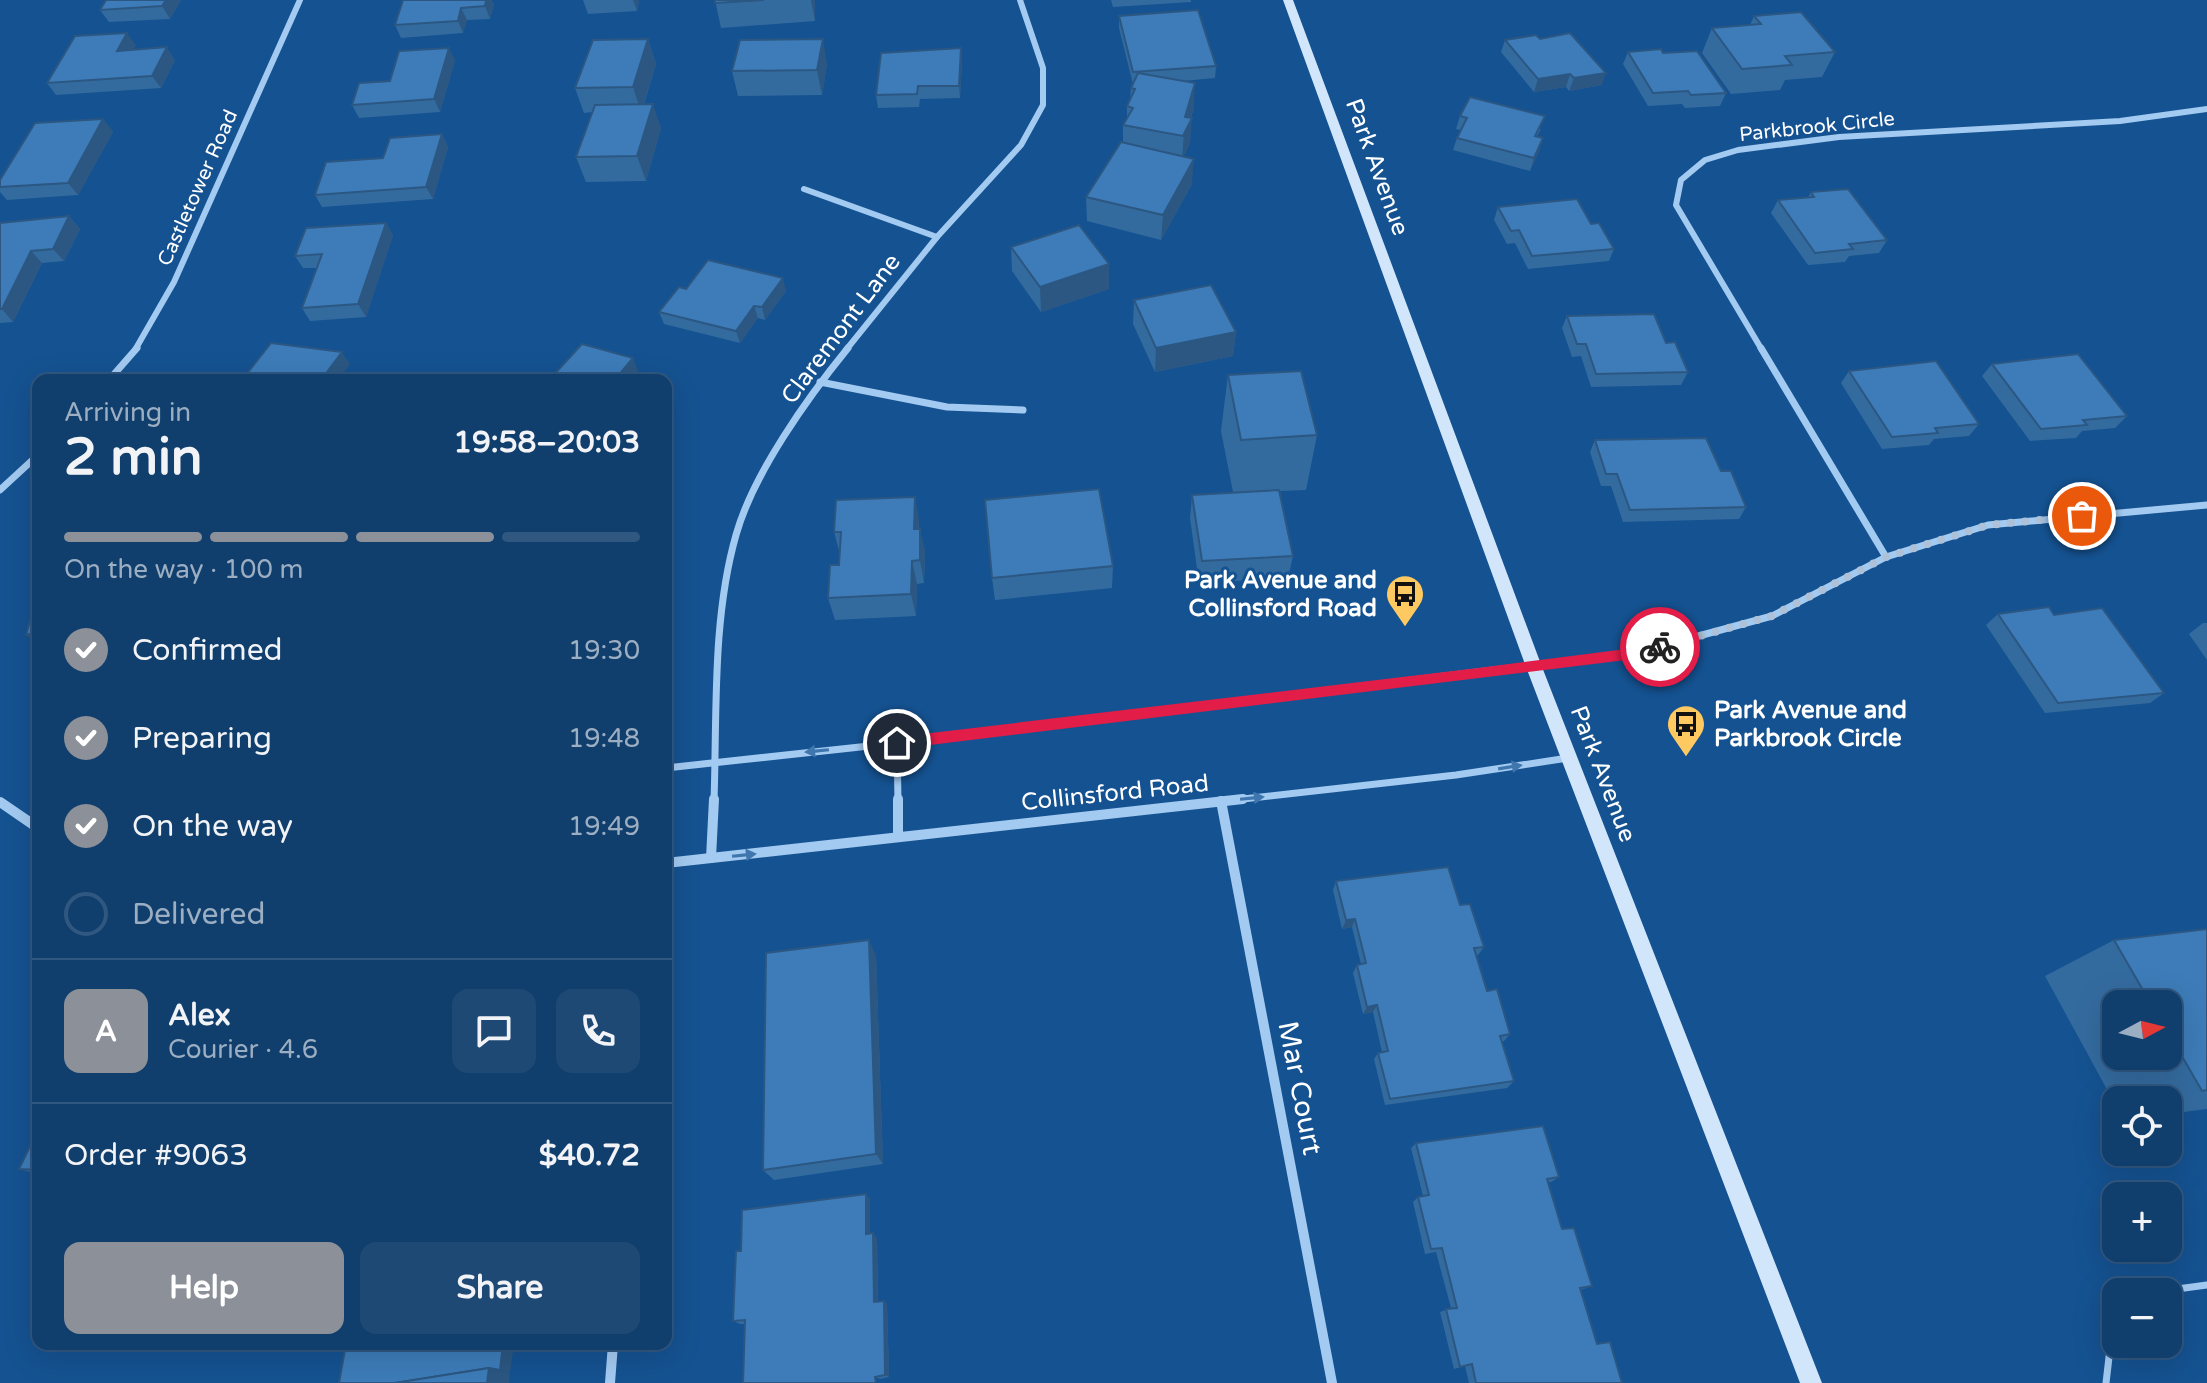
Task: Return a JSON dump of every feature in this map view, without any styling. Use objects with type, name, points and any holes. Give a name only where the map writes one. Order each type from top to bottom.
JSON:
[{"type":"main road","name":"Park Avenue","points":[[1288,0],[1568,758],[1811,1383]]},
{"type":"street","name":"Castletower Road","points":[[114,374],[139,345],[174,282],[300,0]]},
{"type":"street","name":"Claremont Lane","points":[[711,858],[722,611],[736,534],[758,482],[820,382],[937,237],[1021,145],[1043,105],[1043,68],[1020,0]]},
{"type":"street","name":"Parkbrook Circle","points":[[1886,557],[1676,205],[1681,180],[1705,160],[1738,150],[1781,144],[1839,137],[2120,121],[2207,109]]},
{"type":"street","points":[[804,189],[937,237]]},
{"type":"street","points":[[820,382],[947,407],[1023,410]]},
{"type":"street","points":[[0,490],[32,461]]},
{"type":"street","points":[[672,767],[897,743],[1640,652],[1772,616],[1886,557],[1988,525],[2207,505]]},
{"type":"street","points":[[897,743],[898,837]]},
{"type":"street","name":"Collinsford Road","points":[[672,862],[1456,775],[1568,758]]},
{"type":"street","name":"Mar Court","points":[[1221,801],[1332,1383]]},
{"type":"street","points":[[0,802],[32,824]]},
{"type":"street","points":[[610,1383],[613,1350]]},
{"type":"lane","points":[[2182,1288],[2207,1285]]},
{"type":"lane","points":[[2106,1383],[2109,1358]]},
{"type":"building","points":[[106,0],[166,0],[162,6],[100,10]]},
{"type":"building","points":[[403,0],[486,0],[485,6],[461,8],[458,21],[395,25]]},
{"type":"building","points":[[715,0],[764,0],[715,3]]},
{"type":"building","points":[[1198,10],[1216,66],[1133,72],[1119,16]]},
{"type":"building","points":[[1801,12],[1835,52],[1785,56],[1792,65],[1742,69],[1712,28],[1761,24],[1754,16]]},
{"type":"building","points":[[127,33],[117,51],[167,47],[152,76],[47,83],[75,36]]},
{"type":"building","points":[[1570,33],[1606,73],[1538,79],[1505,40],[1536,35],[1540,39]]},
{"type":"building","points":[[648,39],[633,87],[575,88],[593,40]]},
{"type":"building","points":[[823,39],[817,70],[732,71],[740,40]]},
{"type":"building","points":[[449,48],[434,99],[352,105],[359,83],[390,81],[399,51]]},
{"type":"building","points":[[961,48],[959,86],[918,86],[917,94],[876,95],[881,53]]},
{"type":"building","points":[[1661,49],[1663,53],[1697,51],[1726,93],[1653,93],[1628,52]]},
{"type":"building","points":[[1138,73],[1195,83],[1185,117],[1192,118],[1183,136],[1123,125],[1133,108],[1127,106]]},
{"type":"building","points":[[1470,97],[1545,116],[1535,136],[1543,138],[1534,158],[1457,138],[1467,118],[1460,116]]},
{"type":"building","points":[[653,104],[637,156],[576,157],[595,105]]},
{"type":"building","points":[[103,119],[68,183],[0,187],[0,180],[35,123]]},
{"type":"building","points":[[442,134],[426,187],[315,195],[326,162],[383,158],[390,138]]},
{"type":"building","points":[[1121,142],[1194,159],[1163,215],[1086,197]]},
{"type":"building","points":[[1848,189],[1887,240],[1849,244],[1853,249],[1815,253],[1778,200],[1814,197],[1811,192]]},
{"type":"building","points":[[1577,199],[1591,224],[1599,223],[1614,249],[1532,256],[1519,230],[1511,231],[1498,207]]},
{"type":"building","points":[[69,216],[53,249],[31,251],[0,309],[0,223]]},
{"type":"building","points":[[386,223],[358,304],[302,308],[322,254],[295,256],[306,228]]},
{"type":"building","points":[[1079,225],[1109,264],[1040,287],[1011,247]]},
{"type":"building","points":[[708,260],[783,278],[762,307],[754,306],[736,331],[659,312],[679,287],[686,289]]},
{"type":"building","points":[[1211,285],[1236,332],[1156,348],[1134,300]]},
{"type":"building","points":[[1654,314],[1666,343],[1675,342],[1688,372],[1596,374],[1586,344],[1577,344],[1567,316]]},
{"type":"building","points":[[271,343],[342,352],[326,374],[247,374]]},
{"type":"building","points":[[582,344],[633,358],[620,374],[554,374]]},
{"type":"building","points":[[2078,354],[2127,416],[2083,420],[2087,425],[2041,429],[1992,364]]},
{"type":"building","points":[[1936,361],[1979,424],[1935,428],[1938,433],[1892,437],[1849,371]]},
{"type":"building","points":[[1301,371],[1317,435],[1241,440],[1228,375]]},
{"type":"building","points":[[1706,438],[1721,471],[1731,471],[1746,507],[1630,510],[1617,474],[1606,474],[1595,440]]},
{"type":"building","points":[[1099,489],[1113,566],[992,578],[985,500]]},
{"type":"building","points":[[1279,490],[1293,556],[1202,561],[1192,495]]},
{"type":"building","points":[[915,497],[914,529],[920,529],[920,560],[912,561],[911,594],[828,598],[830,565],[839,565],[841,532],[834,532],[836,500]]},
{"type":"building","points":[[2049,607],[2054,615],[2102,608],[2164,693],[2058,703],[1998,614]]},
{"type":"building","points":[[32,614],[32,634],[26,635]]},
{"type":"building","points":[[1448,867],[1460,905],[1470,904],[1484,947],[1474,948],[1487,991],[1497,989],[1510,1034],[1500,1036],[1514,1081],[1390,1099],[1378,1053],[1388,1051],[1377,1005],[1367,1007],[1357,965],[1366,963],[1355,919],[1346,920],[1336,881]]},
{"type":"building","points":[[2207,929],[2207,1090],[2202,1091],[2182,1056],[2182,990],[2143,990],[2114,940]]},
{"type":"building","points":[[869,940],[876,1154],[763,1170],[766,953]]},
{"type":"building","points":[[1543,1126],[1559,1177],[1547,1179],[1562,1229],[1574,1228],[1592,1286],[1580,1288],[1597,1344],[1610,1342],[1622,1383],[1476,1383],[1472,1364],[1460,1367],[1446,1309],[1457,1308],[1442,1248],[1431,1249],[1418,1197],[1429,1195],[1416,1143]]},
{"type":"building","points":[[32,1142],[32,1170],[19,1169]]},
{"type":"building","points":[[866,1194],[866,1234],[873,1233],[874,1302],[884,1301],[885,1375],[875,1377],[876,1383],[743,1383],[745,1320],[733,1321],[736,1251],[741,1251],[742,1210]]},
{"type":"building","points":[[345,1350],[502,1350],[500,1370],[489,1368],[395,1383],[339,1383]]},
{"type":"building","points":[[489,1368],[487,1383],[395,1383]]},
{"type":"way so far","points":[[1660,647],[1772,616],[1886,557],[1988,525],[2082,516]]},
{"type":"place","name":"Park Avenue and Collinsford Road","points":[[1405,628]]},
{"type":"place","name":"Park Avenue and Parkbrook Circle","points":[[1686,758]]},
{"type":"route","points":[[897,743],[1478,674],[1626,655],[1660,647]]}]
